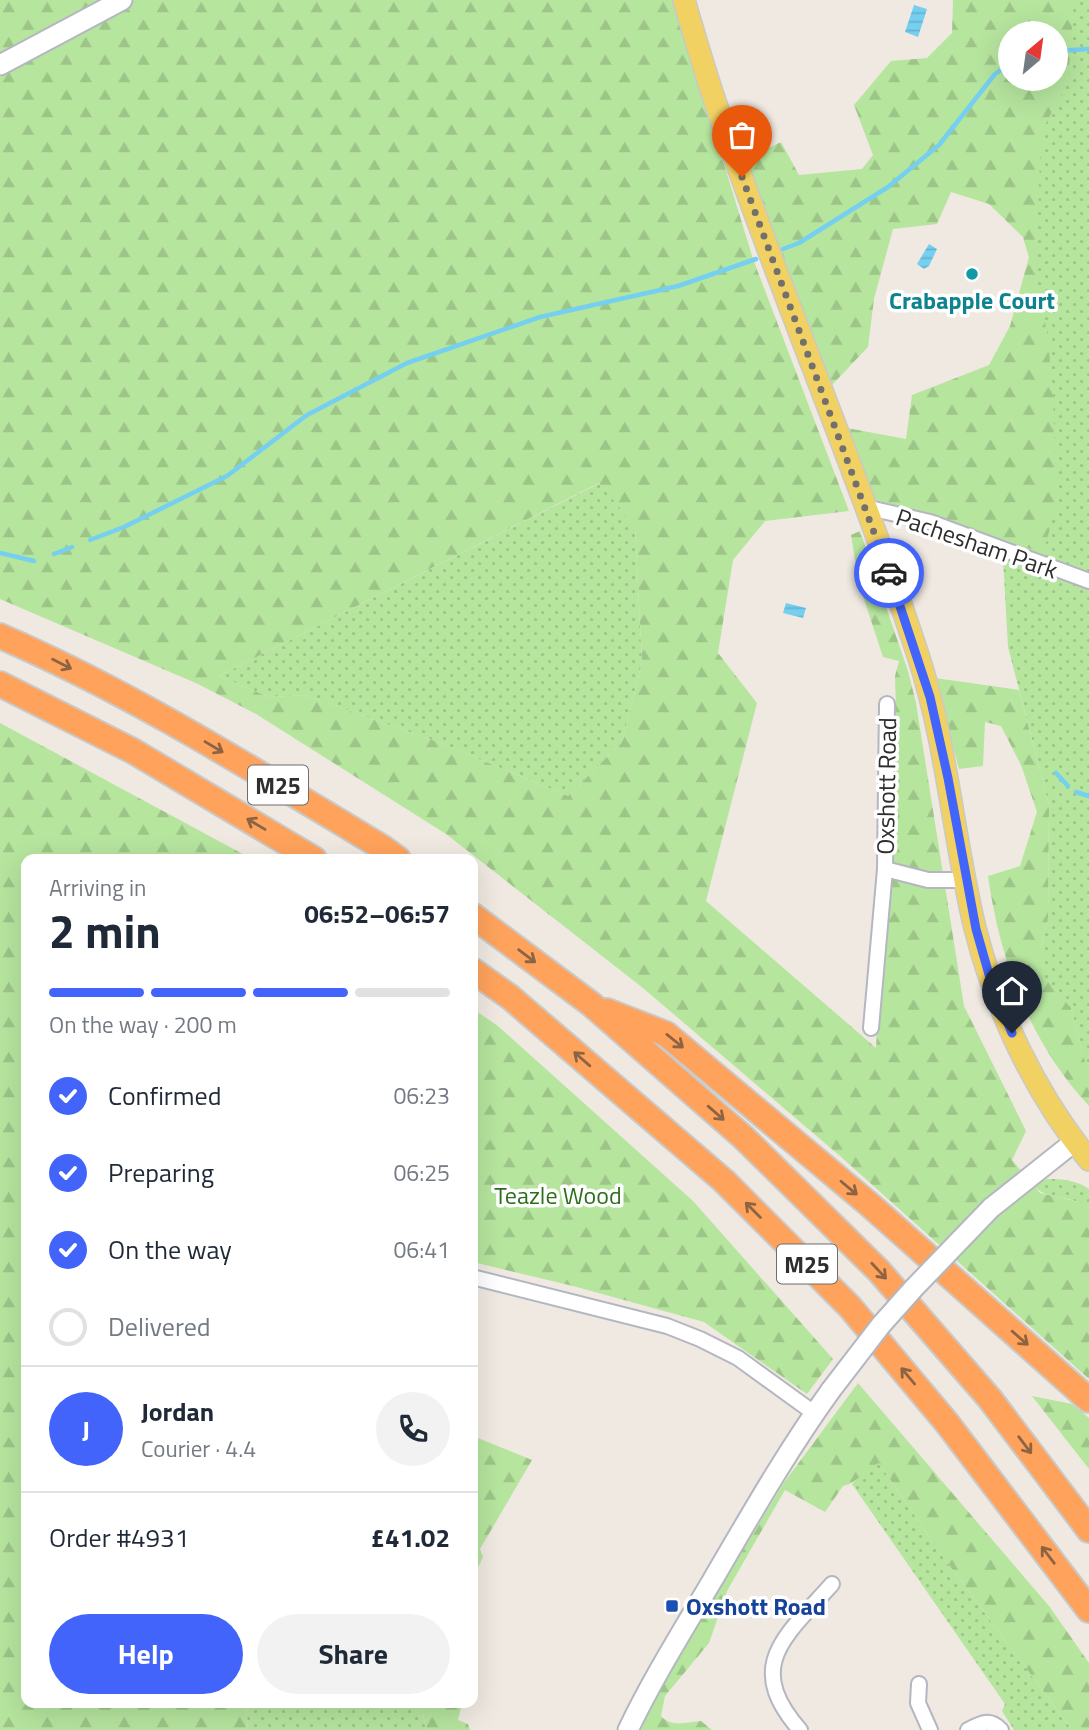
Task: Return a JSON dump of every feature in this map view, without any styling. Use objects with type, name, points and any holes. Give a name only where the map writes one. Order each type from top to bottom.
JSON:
[{"type":"highway","name":"M25","points":[[0,636],[51,658],[156,712],[391,854]]},
{"type":"highway","name":"M25","points":[[0,684],[133,751],[306,854]]},
{"type":"highway","name":"M25","points":[[478,919],[591,1004],[743,1137],[879,1271],[990,1399],[1089,1530]]},
{"type":"highway","name":"M25","points":[[478,974],[510,998],[724,1181],[850,1307],[947,1423],[1089,1610]]},
{"type":"highway","name":"M25","points":[[591,1004],[666,1034],[870,1205],[1089,1400]]},
{"type":"main road","points":[[0,65],[122,0]]},
{"type":"main road","name":"Oxshott Road","points":[[684,0],[718,110],[918,657],[948,778],[976,929],[992,985],[1040,1089],[1074,1142],[1089,1160]]},
{"type":"main road","points":[[628,1730],[654,1679],[814,1413],[880,1325],[992,1208],[1074,1142]]},
{"type":"street","name":"Pachesham Park","points":[[865,507],[930,522],[1089,581]]},
{"type":"street","name":"Oxshott Road","points":[[871,1028],[885,869],[887,704]]},
{"type":"street","name":"Oxshott Road","points":[[885,869],[928,880],[965,880]]},
{"type":"street","points":[[478,1279],[667,1326],[738,1358],[814,1413]]},
{"type":"street","points":[[800,1730],[780,1705],[773,1688],[775,1656],[782,1640],[832,1584]]},
{"type":"street","points":[[919,1684],[918,1703],[930,1730]]},
{"type":"street","points":[[968,1730],[982,1722],[995,1724],[1001,1730]]},
{"type":"green space","points":[[0,0],[674,0],[753,259],[849,511],[765,521],[733,560],[718,653],[757,703],[706,901],[876,1048],[896,709],[895,676],[899,661],[883,657],[859,584],[851,535],[860,531],[908,671],[916,703],[964,1006],[1026,1131],[1012,1160],[1040,1193],[1083,1203],[1089,1208],[1089,1379],[840,1156],[643,988],[478,859],[478,854],[472,854],[446,834],[256,714],[198,684],[0,599],[0,77],[33,59],[24,41],[0,54]],"holes":[[[599,483],[635,526],[642,663],[622,742],[568,796],[438,742],[304,695],[269,697],[219,676]]]},
{"type":"green space","points":[[953,0],[1074,0],[1068,83],[1068,21],[998,21],[998,91],[1064,91],[1046,123],[1040,160],[1038,290],[1048,337],[1054,416],[1056,507],[1043,553],[917,511],[875,500],[847,428],[906,439],[912,395],[989,365],[1010,326],[1029,257],[1023,237],[989,204],[951,192],[937,224],[893,229],[874,299],[868,347],[831,386],[745,160],[781,142],[799,175],[862,169],[873,155],[854,105],[891,61],[927,58],[952,33]]},
{"type":"green space","points":[[1051,0],[1089,0],[1089,1065],[1085,1062],[1071,1008],[1040,973],[1041,948],[1048,918],[1049,805],[1008,647],[1003,558],[1011,542],[1029,257],[1011,195],[1050,91],[1068,91],[1068,21],[1054,21]]},
{"type":"green space","points":[[600,483],[635,526],[642,663],[622,742],[568,796],[438,742],[304,695],[269,697],[219,676]]},
{"type":"green space","points":[[935,678],[1019,690],[1049,805],[1048,918],[1041,948],[1041,973],[1071,1008],[1085,1062],[1089,1065],[1089,1106],[1068,1082],[1034,1028],[1010,970],[993,908],[988,876],[1020,866],[1037,812],[1021,765],[1001,726],[985,722],[983,766],[959,769]]},
{"type":"green space","points":[[0,723],[243,854],[21,854],[21,1708],[246,1708],[248,1730],[0,1730]]},
{"type":"green space","name":"Teazle Wood","points":[[478,1012],[498,1026],[693,1201],[833,1359],[807,1394],[704,1322],[478,1263]]},
{"type":"green space","points":[[1047,1179],[1074,1182],[1089,1189],[1089,1208],[1075,1201],[1045,1194],[1033,1185]]},
{"type":"green space","points":[[858,1383],[1049,1606],[1089,1663],[1089,1730],[1072,1730],[938,1550],[879,1463],[843,1486],[825,1512],[785,1490],[727,1591],[709,1643],[665,1696],[661,1716],[665,1720],[680,1723],[701,1721],[712,1730],[641,1730],[657,1691],[783,1484]]},
{"type":"green space","points":[[1032,1396],[1072,1404],[1089,1418],[1089,1469]]},
{"type":"green space","points":[[478,1438],[532,1460],[480,1549],[483,1557],[478,1568]]},
{"type":"green space","points":[[879,1463],[938,1550],[1072,1730],[1014,1730],[1002,1711],[1005,1704],[852,1484],[871,1466]]},
{"type":"green space","points":[[246,1708],[422,1708],[426,1730],[248,1730]]},
{"type":"green space","points":[[422,1708],[461,1708],[458,1720],[468,1724],[470,1730],[426,1730]]},
{"type":"water","points":[[914,5],[927,9],[918,37],[905,32]]},
{"type":"water","points":[[929,244],[937,249],[929,266],[924,269],[917,264]]},
{"type":"water","points":[[786,603],[806,608],[803,618],[783,613]]},
{"type":"waterway","points":[[1068,50],[1089,49]]},
{"type":"waterway","points":[[783,249],[799,243],[888,187],[939,145],[998,72]]},
{"type":"waterway","points":[[90,540],[124,527],[227,476],[307,415],[407,363],[540,317],[678,286],[756,259]]},
{"type":"waterway","points":[[54,554],[72,547]]},
{"type":"waterway","points":[[0,553],[34,561]]},
{"type":"waterway","points":[[1056,773],[1068,786]]},
{"type":"waterway","points":[[1076,792],[1089,796]]},
{"type":"way so far","points":[[742,177],[889,573]]},
{"type":"place","name":"Crabapple Court","points":[[972,274]]},
{"type":"place","name":"Oxshott Road","points":[[672,1606]]},
{"type":"route","points":[[889,573],[930,697],[976,929],[992,985],[1012,1033]]}]
